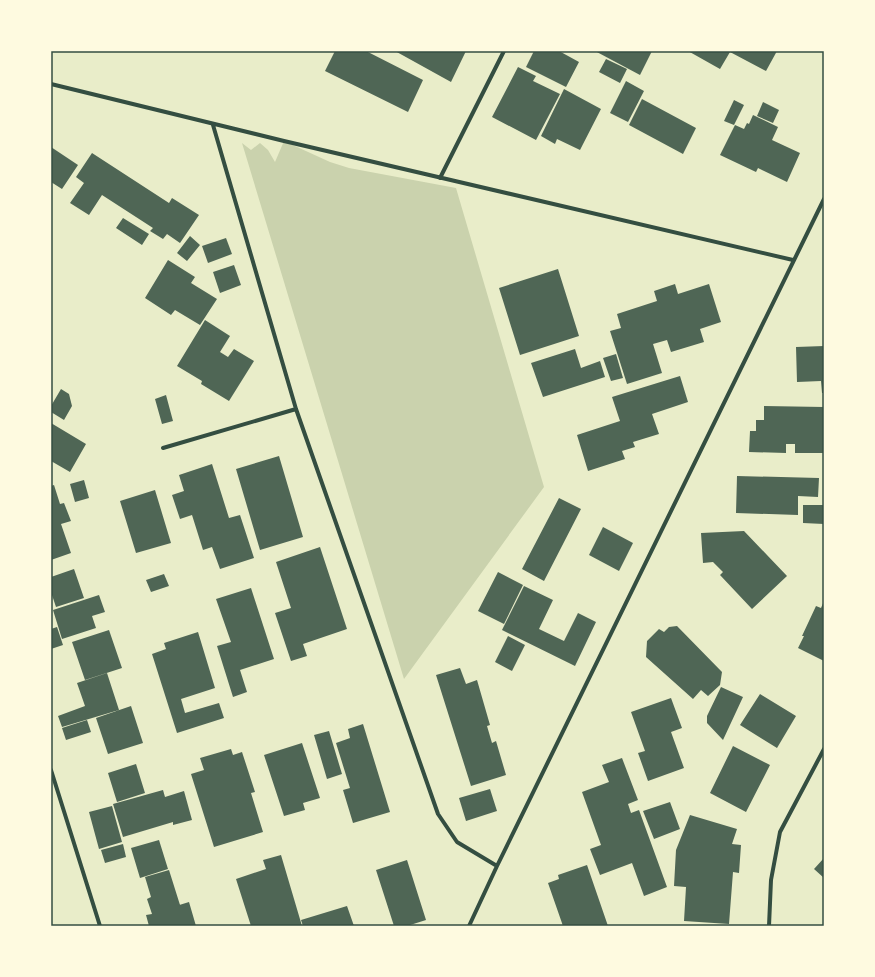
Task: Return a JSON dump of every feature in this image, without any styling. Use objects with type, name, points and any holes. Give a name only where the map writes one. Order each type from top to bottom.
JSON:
[{"type":"street","points":[[440,178],[504,51]]},
{"type":"street","points":[[51,84],[213,125],[793,260]]},
{"type":"street","points":[[213,125],[296,409],[438,814],[457,842],[497,866]]},
{"type":"street","points":[[469,926],[824,199]]},
{"type":"street","points":[[163,448],[296,409]]},
{"type":"street","points":[[769,926],[771,880],[780,832],[824,749]]},
{"type":"street","points":[[51,770],[100,926]]},
{"type":"green space","points":[[284,141],[330,162],[349,168],[456,188],[544,487],[404,679],[242,143],[251,150],[260,143],[268,150],[275,162]]},
{"type":"building","points":[[335,51],[366,51],[423,80],[408,112],[325,71]]},
{"type":"building","points":[[395,51],[466,51],[451,82]]},
{"type":"building","points":[[534,51],[559,51],[579,62],[566,87],[526,67]]},
{"type":"building","points":[[595,51],[652,51],[640,75]]},
{"type":"building","points":[[688,51],[777,51],[766,71],[730,52],[720,69]]},
{"type":"building","points":[[606,59],[627,69],[620,83],[599,72]]},
{"type":"building","points":[[518,67],[536,76],[533,81],[560,94],[536,140],[492,117]]},
{"type":"building","points":[[626,81],[644,91],[628,122],[610,113]]},
{"type":"building","points":[[564,89],[601,109],[580,150],[557,139],[555,144],[541,136]]},
{"type":"building","points":[[642,99],[696,128],[683,154],[629,125]]},
{"type":"building","points":[[734,100],[744,105],[734,125],[724,121]]},
{"type":"building","points":[[763,102],[779,110],[773,123],[757,116]]},
{"type":"building","points":[[753,115],[778,127],[772,140],[800,153],[787,182],[758,168],[756,172],[720,155],[735,125],[744,129],[747,123],[749,124]]},
{"type":"building","points":[[51,147],[78,165],[62,189],[51,182]]},
{"type":"building","points":[[92,153],[169,203],[172,198],[199,215],[180,243],[167,234],[163,239],[150,231],[153,228],[102,195],[89,215],[70,203],[84,183],[76,177]]},
{"type":"building","points":[[123,218],[149,234],[142,245],[116,228]]},
{"type":"building","points":[[190,236],[200,245],[187,261],[177,253]]},
{"type":"building","points":[[226,238],[232,254],[208,263],[202,246]]},
{"type":"building","points":[[168,260],[195,277],[191,283],[217,299],[200,325],[175,310],[171,315],[145,298]]},
{"type":"building","points":[[234,265],[241,285],[220,293],[213,272]]},
{"type":"building","points":[[558,269],[579,336],[520,355],[499,288]]},
{"type":"building","points":[[675,284],[678,294],[709,284],[721,322],[700,329],[704,342],[671,352],[667,340],[653,344],[662,373],[627,384],[610,331],[621,328],[617,314],[657,301],[654,291]]},
{"type":"building","points":[[205,320],[230,336],[220,352],[228,357],[234,349],[254,361],[229,401],[201,384],[202,381],[177,366]]},
{"type":"building","points":[[824,346],[824,393],[822,393],[821,381],[797,382],[796,347]]},
{"type":"building","points":[[575,349],[581,368],[600,361],[605,377],[543,397],[531,363]]},
{"type":"building","points":[[616,354],[623,378],[611,381],[603,358]]},
{"type":"building","points":[[680,376],[688,402],[652,414],[659,434],[633,442],[635,447],[622,451],[625,459],[588,471],[577,435],[620,421],[612,397]]},
{"type":"building","points":[[61,389],[69,394],[72,406],[64,420],[51,412],[51,406]]},
{"type":"building","points":[[166,395],[173,421],[162,424],[155,399]]},
{"type":"building","points":[[764,406],[824,407],[824,453],[795,453],[795,444],[786,444],[786,453],[749,452],[750,431],[756,431],[756,420],[764,420]]},
{"type":"building","points":[[51,423],[86,444],[70,472],[51,461]]},
{"type":"building","points":[[279,456],[303,537],[260,550],[236,469]]},
{"type":"building","points":[[212,464],[229,518],[240,515],[254,558],[220,569],[212,547],[203,550],[192,515],[180,519],[172,495],[184,491],[179,475]]},
{"type":"building","points":[[737,476],[819,478],[818,497],[798,496],[798,515],[736,513]]},
{"type":"building","points":[[84,480],[89,498],[75,502],[70,484]]},
{"type":"building","points":[[54,485],[60,504],[64,503],[71,521],[61,524],[71,553],[51,560],[51,486]]},
{"type":"building","points":[[155,490],[171,543],[136,553],[120,501]]},
{"type":"building","points":[[559,498],[581,509],[544,581],[522,569]]},
{"type":"building","points":[[803,505],[824,505],[824,524],[803,523]]},
{"type":"building","points":[[603,527],[633,543],[619,571],[589,555]]},
{"type":"building","points":[[744,531],[787,576],[752,609],[720,575],[723,572],[713,562],[703,563],[701,533]]},
{"type":"building","points":[[320,547],[347,629],[303,644],[307,656],[291,661],[275,613],[291,608],[276,562]]},
{"type":"building","points":[[74,569],[84,598],[56,607],[51,592],[51,577]]},
{"type":"building","points":[[498,572],[523,585],[504,624],[478,611]]},
{"type":"building","points":[[164,574],[169,586],[151,592],[146,580]]},
{"type":"building","points":[[524,586],[553,600],[539,629],[564,641],[578,613],[596,622],[575,666],[502,630]]},
{"type":"building","points":[[251,588],[274,659],[240,670],[247,692],[233,697],[217,646],[231,642],[216,599]]},
{"type":"building","points":[[99,595],[105,612],[92,616],[96,628],[62,639],[53,610]]},
{"type":"building","points":[[824,601],[824,661],[798,648],[816,606],[821,608]]},
{"type":"building","points":[[677,626],[722,672],[720,685],[708,696],[701,690],[693,699],[646,657],[647,641],[659,629],[664,632],[669,627]]},
{"type":"building","points":[[57,627],[63,645],[51,649],[51,629]]},
{"type":"building","points":[[109,630],[122,668],[85,680],[72,642]]},
{"type":"building","points":[[198,632],[215,688],[181,699],[185,713],[219,703],[224,718],[177,733],[152,654],[166,649],[164,643]]},
{"type":"building","points":[[508,636],[525,645],[512,671],[495,662]]},
{"type":"building","points":[[460,668],[466,684],[477,680],[490,725],[487,726],[492,743],[496,741],[506,775],[471,786],[436,675]]},
{"type":"building","points":[[107,673],[119,710],[62,727],[58,716],[85,706],[77,683]]},
{"type":"building","points":[[721,687],[743,697],[723,740],[707,723],[707,716]]},
{"type":"building","points":[[760,694],[796,716],[777,748],[740,725]]},
{"type":"building","points":[[671,698],[682,728],[671,732],[684,768],[648,781],[638,753],[645,751],[631,712]]},
{"type":"building","points":[[131,706],[143,743],[108,754],[96,718]]},
{"type":"building","points":[[87,720],[91,732],[66,740],[62,728]]},
{"type":"building","points":[[363,724],[390,812],[353,823],[343,790],[350,788],[336,743],[350,738],[348,729]]},
{"type":"building","points":[[329,731],[342,774],[327,779],[314,735]]},
{"type":"building","points":[[302,743],[320,798],[303,803],[305,810],[284,816],[264,755]]},
{"type":"building","points":[[733,746],[770,765],[746,812],[710,793]]},
{"type":"building","points":[[231,749],[233,755],[242,752],[255,792],[251,793],[263,832],[214,847],[191,774],[204,770],[200,758]]},
{"type":"building","points":[[622,758],[638,800],[628,804],[631,813],[639,810],[667,887],[644,896],[632,863],[600,875],[590,849],[601,845],[582,792],[609,782],[602,765]]},
{"type":"building","points":[[136,764],[145,793],[117,802],[108,773]]},
{"type":"building","points":[[490,789],[497,811],[466,821],[459,798]]},
{"type":"building","points":[[163,790],[165,797],[184,791],[192,820],[173,825],[173,822],[123,837],[113,804]]},
{"type":"building","points":[[670,802],[680,829],[654,839],[643,811]]},
{"type":"building","points":[[112,806],[122,842],[99,849],[89,812]]},
{"type":"building","points":[[690,815],[737,829],[732,844],[741,845],[739,873],[733,872],[729,924],[684,921],[686,887],[674,886],[676,850]]},
{"type":"building","points":[[159,840],[168,869],[140,878],[131,848]]},
{"type":"building","points":[[123,844],[126,857],[105,863],[101,850]]},
{"type":"building","points":[[281,855],[302,926],[251,926],[236,879],[266,869],[263,860]]},
{"type":"building","points":[[824,858],[824,878],[814,869]]},
{"type":"building","points":[[407,860],[426,920],[407,926],[394,926],[376,870]]},
{"type":"building","points":[[587,865],[608,926],[563,926],[548,883],[559,879],[558,875]]},
{"type":"building","points":[[169,870],[180,905],[189,902],[196,926],[149,926],[146,915],[152,914],[147,899],[151,897],[145,877]]},
{"type":"building","points":[[347,906],[354,926],[303,926],[301,920]]}]
